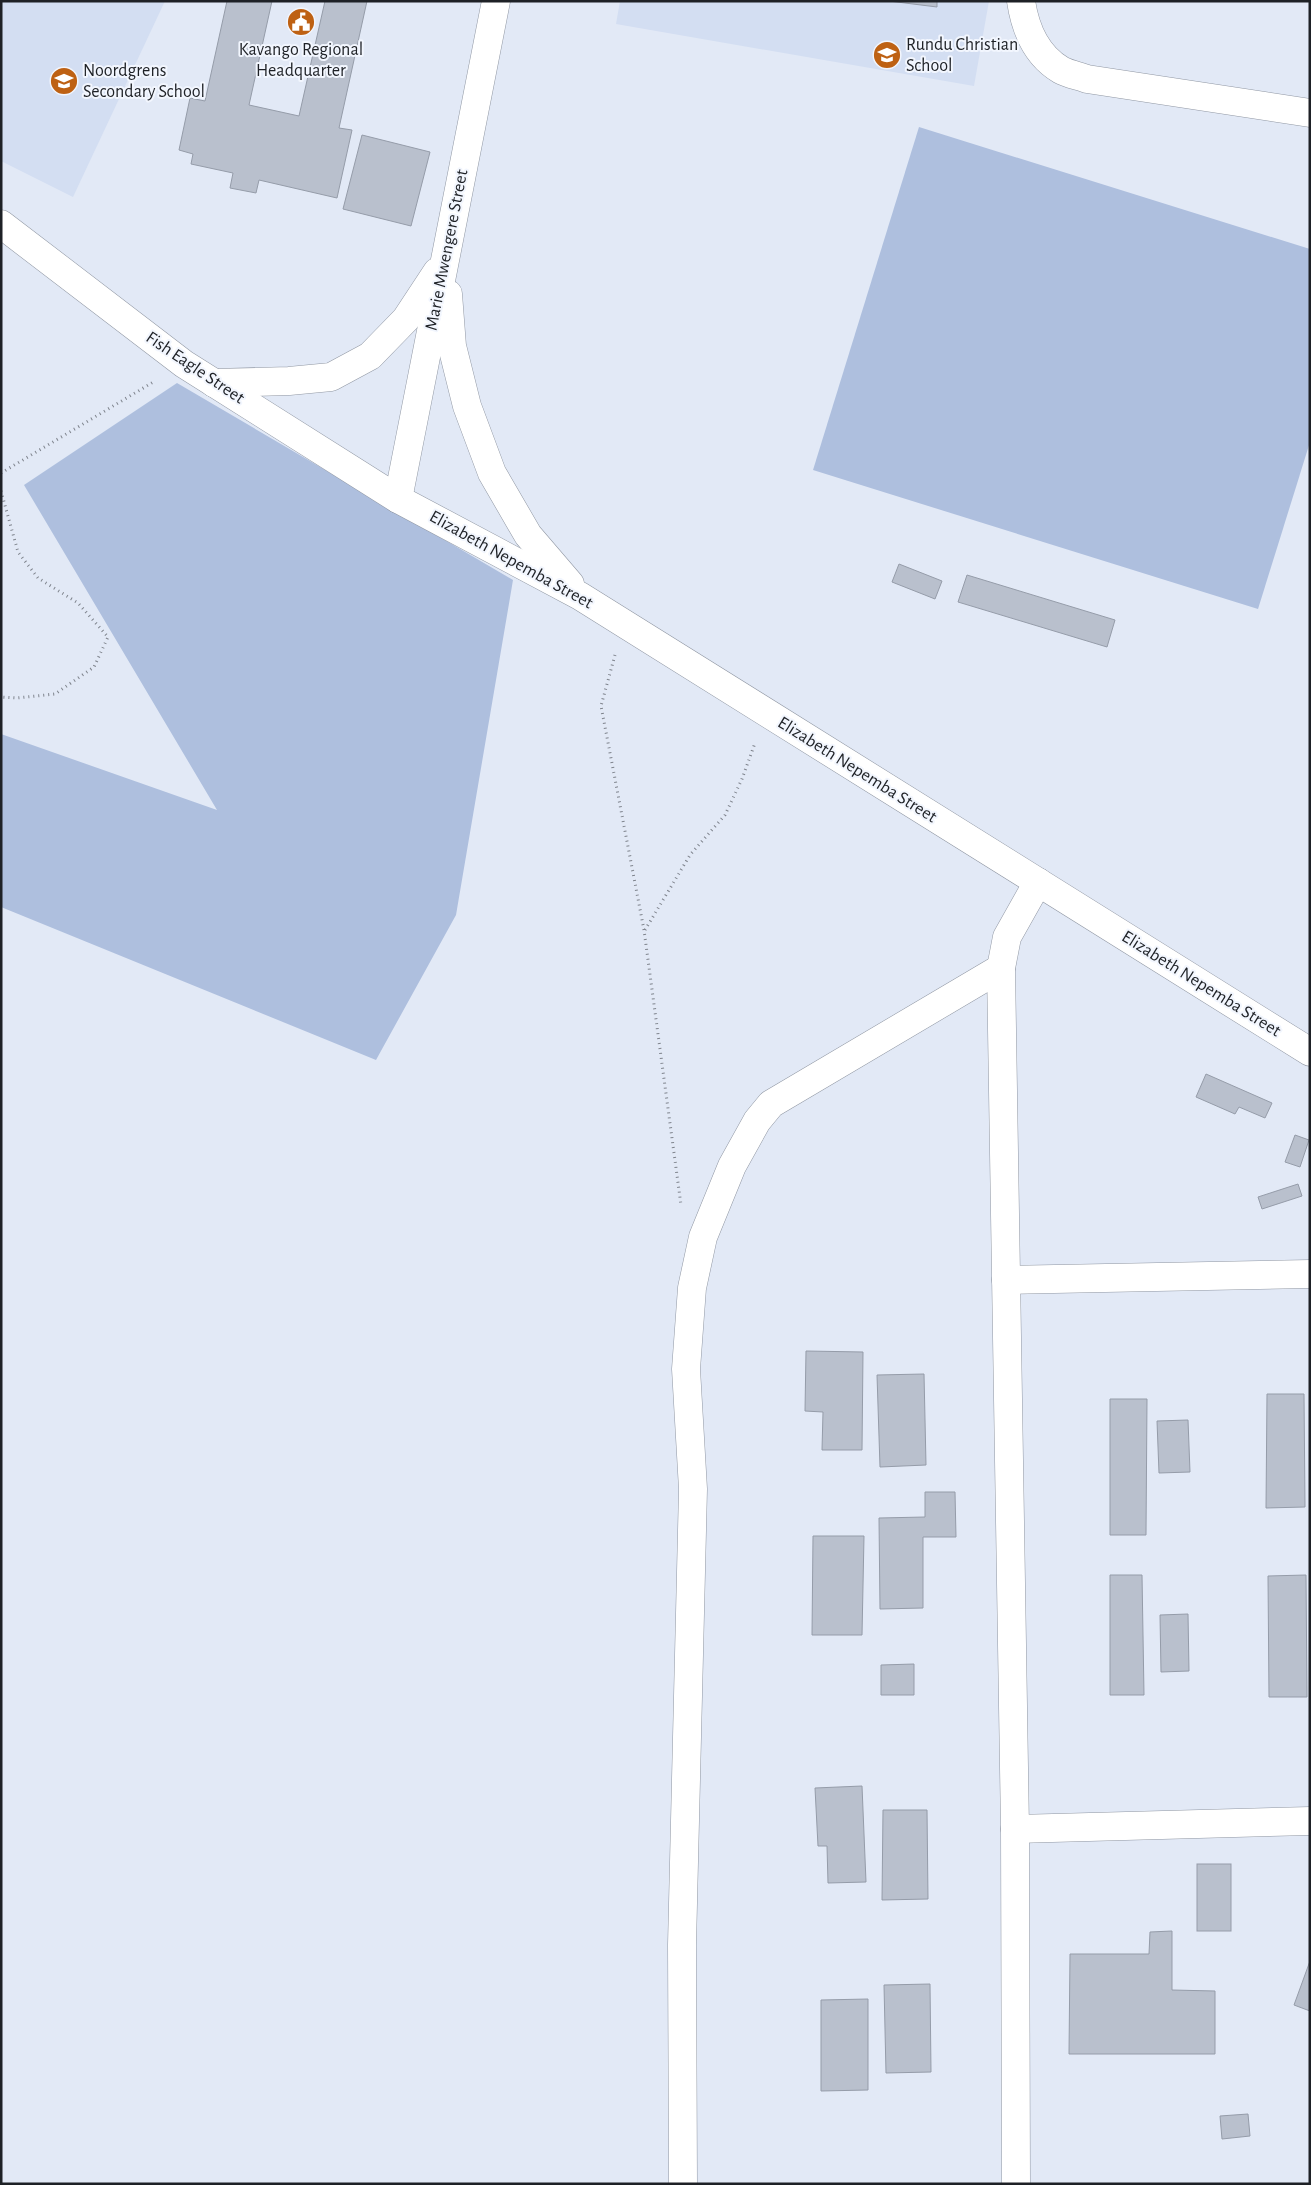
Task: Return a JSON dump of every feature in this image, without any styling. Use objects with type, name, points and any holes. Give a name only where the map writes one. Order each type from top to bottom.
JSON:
[{"type":"street","name":"Marie Mwengere Street","points":[[398,499],[496,1]]},
{"type":"street","points":[[1021,1],[1024,23],[1040,52],[1061,70],[1087,79],[1310,113]]},
{"type":"street","name":"Fish Eagle Street","points":[[1,224],[184,364],[398,499]]},
{"type":"street","points":[[214,383],[331,378],[370,356],[406,319],[446,258]]},
{"type":"street","points":[[446,258],[452,346],[467,406],[492,473],[528,535],[580,596]]},
{"type":"street","name":"Elizabeth Nepemba Street","points":[[398,499],[580,596],[1310,1052]]},
{"type":"street","points":[[1016,2184],[1015,1829],[1000,968],[1007,937],[1022,906],[1038,882]]},
{"type":"street","points":[[683,2184],[682,1945],[693,1489],[686,1369],[692,1288],[703,1237],[732,1166],[757,1121],[771,1104],[1000,968]]},
{"type":"street","points":[[1006,1280],[1310,1274]]},
{"type":"street","points":[[1015,1829],[1310,1821]]},
{"type":"path","points":[[1,473],[184,364]]},
{"type":"path","points":[[1,491],[18,552],[38,578],[78,603],[108,636],[94,667],[55,694],[17,698],[1,697]]},
{"type":"path","points":[[624,624],[601,706],[644,930],[681,1210]]},
{"type":"path","points":[[644,930],[690,855],[725,815],[742,780],[751,750],[767,714]]},
{"type":"shaded area","name":"Noordgrens Secondary School","points":[[1,1],[165,1],[73,197],[1,161]]},
{"type":"shaded area","name":"Rundu Christian School","points":[[620,1],[989,1],[974,86],[616,24]]},
{"type":"shaded area","points":[[919,127],[1310,249],[1310,442],[1258,609],[813,470]]},
{"type":"shaded area","points":[[177,383],[513,580],[456,915],[376,1060],[1,907],[1,734],[217,810],[24,485]]},
{"type":"building","points":[[227,1],[272,1],[249,105],[299,116],[325,1],[367,1],[339,128],[352,130],[337,198],[259,180],[256,193],[230,188],[233,173],[191,164],[193,154],[179,150],[190,98],[205,101]]},
{"type":"building","points":[[889,1],[937,1],[937,7]]},
{"type":"building","points":[[362,135],[430,152],[411,226],[343,209]]},
{"type":"building","points":[[899,564],[942,581],[935,599],[892,582]]},
{"type":"building","points":[[967,575],[1115,620],[1107,647],[958,602]]},
{"type":"building","points":[[1206,1074],[1272,1103],[1265,1118],[1239,1107],[1235,1114],[1196,1097]]},
{"type":"building","points":[[1295,1135],[1309,1140],[1300,1167],[1285,1162]]},
{"type":"building","points":[[1298,1184],[1302,1196],[1262,1209],[1258,1197]]},
{"type":"building","points":[[806,1351],[863,1352],[862,1450],[822,1450],[823,1412],[805,1411]]},
{"type":"building","points":[[924,1374],[926,1465],[880,1467],[877,1375]]},
{"type":"building","points":[[1267,1394],[1304,1394],[1305,1507],[1266,1508]]},
{"type":"building","points":[[1110,1399],[1147,1399],[1146,1535],[1110,1535]]},
{"type":"building","points":[[1188,1420],[1190,1472],[1159,1473],[1157,1421]]},
{"type":"building","points":[[925,1492],[955,1492],[956,1537],[923,1537],[923,1608],[880,1609],[879,1518],[925,1517]]},
{"type":"building","points":[[813,1536],[864,1536],[862,1635],[812,1635]]},
{"type":"building","points":[[1110,1575],[1142,1575],[1144,1695],[1110,1695]]},
{"type":"building","points":[[1306,1575],[1307,1697],[1269,1697],[1268,1576]]},
{"type":"building","points":[[1188,1614],[1189,1671],[1161,1672],[1160,1615]]},
{"type":"building","points":[[914,1664],[914,1695],[881,1695],[881,1665]]},
{"type":"building","points":[[862,1786],[866,1882],[828,1883],[827,1846],[818,1846],[815,1788]]},
{"type":"building","points":[[883,1810],[927,1810],[928,1899],[882,1900]]},
{"type":"building","points":[[1197,1864],[1231,1864],[1231,1931],[1197,1931]]},
{"type":"building","points":[[1172,1931],[1172,1990],[1215,1991],[1215,2054],[1069,2054],[1070,1954],[1149,1954],[1150,1932]]},
{"type":"building","points":[[1310,1961],[1310,2011],[1294,2005]]},
{"type":"building","points":[[930,1984],[931,2072],[886,2073],[884,1985]]},
{"type":"building","points":[[868,1999],[868,2090],[821,2091],[821,2000]]},
{"type":"building","points":[[1248,2114],[1250,2136],[1222,2139],[1220,2116]]},
{"type":"place","name":"Kavango Regional Headquarter","points":[[301,22]]},
{"type":"place","name":"Rundu Christian School","points":[[887,55]]},
{"type":"place","name":"Noordgrens Secondary School","points":[[64,81]]}]
